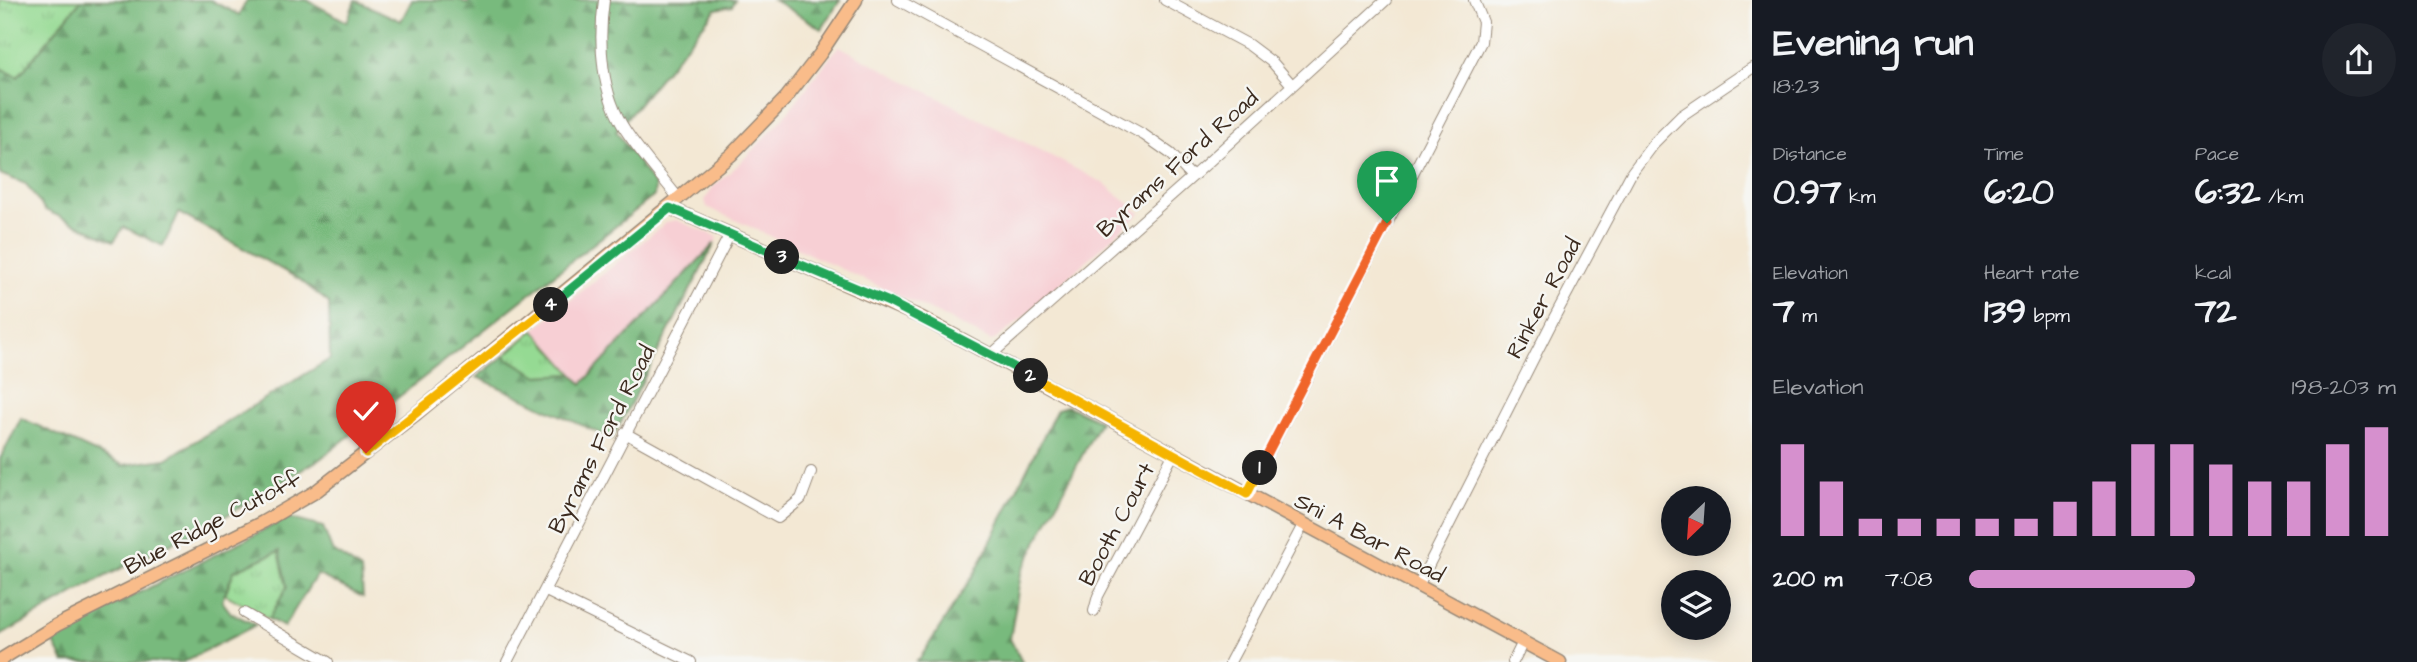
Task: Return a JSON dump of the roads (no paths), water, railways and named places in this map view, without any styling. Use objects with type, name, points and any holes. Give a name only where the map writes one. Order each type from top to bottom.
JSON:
[{"type":"main road","name":"Blue Ridge Cutoff","points":[[0,660],[57,625],[263,522],[315,492],[675,204],[731,155],[786,98],[856,0]]},
{"type":"main road","name":"Sni A Bar Road","points":[[675,204],[730,234],[889,302],[992,354],[1173,455],[1560,662]]},
{"type":"street","name":"Sni A Bar Road","points":[[604,0],[600,37],[610,98],[624,129],[675,204]]},
{"type":"street","points":[[898,0],[1144,135],[1171,154],[1192,177]]},
{"type":"street","points":[[1165,0],[1249,45],[1273,63],[1292,85]]},
{"type":"street","name":"Byrams Ford Road","points":[[992,354],[1386,0]]},
{"type":"street","points":[[1247,494],[1481,41],[1483,22],[1474,0]]},
{"type":"street","name":"Rinker Road","points":[[1418,586],[1554,318],[1632,172],[1653,144],[1681,116],[1752,68]]},
{"type":"street","name":"Byrams Ford Road","points":[[506,662],[730,234]]},
{"type":"street","points":[[625,433],[778,518],[802,499],[811,472]]},
{"type":"street","name":"Booth Court","points":[[1094,611],[1098,596],[1173,455]]},
{"type":"street","points":[[1230,662],[1303,525]]},
{"type":"street","points":[[546,590],[691,662]]},
{"type":"street","points":[[244,613],[326,662]]},
{"type":"street","points":[[1513,662],[1523,642]]}]
